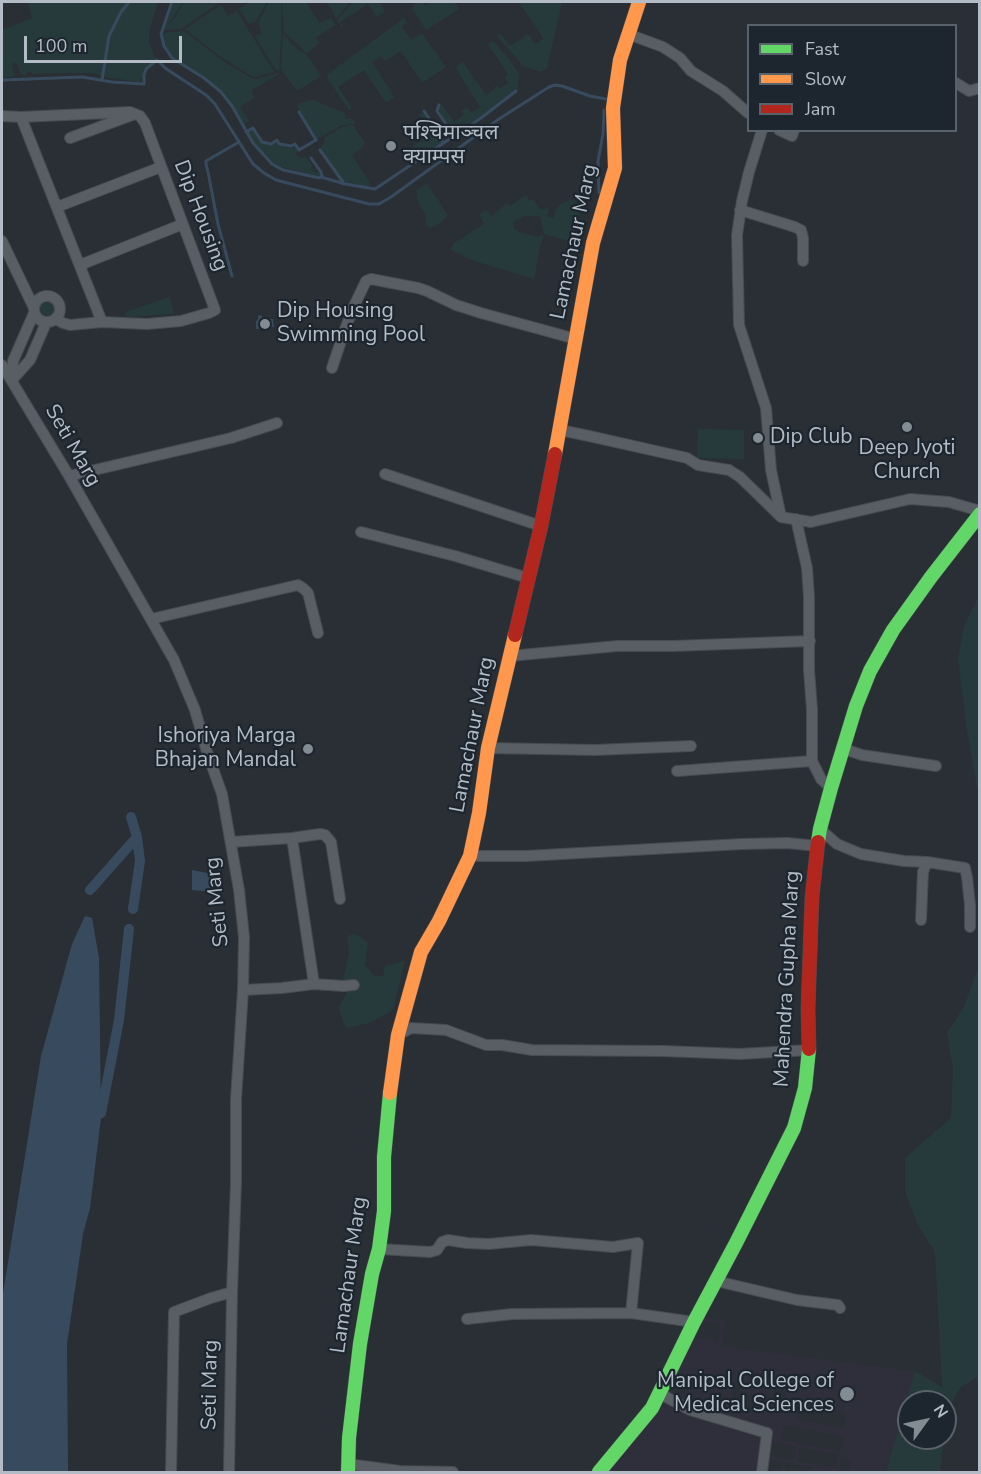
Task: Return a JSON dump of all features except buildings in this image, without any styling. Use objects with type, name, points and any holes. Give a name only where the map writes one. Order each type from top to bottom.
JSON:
[{"type":"main road","name":"Lamachaur Marg","points":[[348,1468],[349,1438],[360,1344],[372,1274],[379,1249],[384,1211],[384,1157],[391,1080],[398,1035],[421,952],[470,856],[479,813],[488,748],[541,526],[593,243],[615,168],[613,101],[620,60],[639,2]]},
{"type":"main road","name":"Mahendra Gupha Marg","points":[[599,1473],[652,1407],[794,1128],[805,1088],[809,1050],[812,897],[820,829],[831,788],[856,706],[870,671],[887,640],[980,513]]},
{"type":"street","points":[[628,34],[663,47],[680,58],[691,71],[723,90],[747,112]]},
{"type":"street","points":[[957,84],[969,91],[980,88]]},
{"type":"street","points":[[2,116],[130,111],[136,113]]},
{"type":"street","points":[[70,138],[136,113]]},
{"type":"street","name":"Dip Housing","points":[[51,321],[70,325],[102,322],[147,324],[181,321],[215,310],[145,123],[136,113]]},
{"type":"street","points":[[21,117],[102,322]]},
{"type":"street","points":[[761,132],[740,210],[737,235],[739,325],[765,408],[771,470],[781,517]]},
{"type":"street","points":[[57,207],[161,167]]},
{"type":"street","points":[[740,210],[801,230],[802,261]]},
{"type":"street","points":[[80,265],[183,224]]},
{"type":"street","points":[[2,241],[39,320],[51,321]]},
{"type":"street","points":[[332,368],[354,306],[366,281],[371,279],[418,288],[456,305],[576,339]]},
{"type":"street","points":[[53,297],[60,306],[59,314],[51,321],[30,360],[12,380],[13,361],[37,300],[53,297]]},
{"type":"street","name":"Seti Marg","points":[[2,365],[69,476],[174,660],[195,710],[222,794],[239,890],[244,938],[236,1099],[229,1473]]},
{"type":"street","points":[[69,476],[231,438],[278,423]]},
{"type":"street","points":[[560,430],[687,458],[698,465],[729,470],[740,477],[781,517],[811,522],[910,500],[949,502],[980,513]]},
{"type":"street","points":[[385,474],[541,526]]},
{"type":"street","points":[[796,519],[807,568],[812,761],[821,779],[831,788]]},
{"type":"street","points":[[361,532],[455,556],[528,578]]},
{"type":"street","points":[[151,619],[298,585],[308,593],[318,633]]},
{"type":"street","points":[[510,656],[617,646],[810,641]]},
{"type":"street","points":[[488,748],[595,750],[691,746]]},
{"type":"street","points":[[844,749],[861,755],[936,766]]},
{"type":"street","points":[[677,771],[812,761]]},
{"type":"street","points":[[820,829],[837,844],[861,854],[965,868],[970,905],[970,927]]},
{"type":"street","points":[[231,842],[326,835],[330,842],[340,899]]},
{"type":"street","points":[[292,838],[314,984]]},
{"type":"street","points":[[470,856],[537,855],[741,844],[787,843],[818,846]]},
{"type":"street","points":[[921,920],[923,872],[927,862]]},
{"type":"street","points":[[243,990],[314,984],[354,985]]},
{"type":"street","points":[[398,1035],[411,1029],[446,1030],[486,1045],[532,1050],[740,1054],[809,1050]]},
{"type":"street","points":[[379,1249],[430,1252],[448,1240],[489,1244],[531,1240],[613,1246],[638,1244],[631,1313]]},
{"type":"street","points":[[716,1281],[797,1300],[838,1305],[840,1308]]},
{"type":"street","points":[[171,1473],[174,1312],[232,1292]]},
{"type":"street","points":[[467,1319],[512,1314],[631,1313],[694,1322]]},
{"type":"street","points":[[659,1393],[690,1410],[767,1433],[762,1473]]},
{"type":"street","points":[[348,1468],[400,1472],[453,1472]]},
{"type":"shaded area","points":[[28,2],[158,2],[149,32],[149,42],[156,60],[145,68],[140,82],[105,77],[94,73],[32,74],[28,72],[26,76],[20,72],[14,62],[12,66],[15,76],[2,78],[2,30],[32,18]]},
{"type":"shaded area","points":[[174,2],[183,2],[167,27],[184,2],[220,2],[181,29],[164,30]]},
{"type":"shaded area","points":[[251,2],[267,2],[256,21],[249,24],[239,9]]},
{"type":"shaded area","points":[[269,2],[281,2],[279,71],[274,67],[255,36],[262,33],[258,23]]},
{"type":"shaded area","points":[[282,2],[306,2],[320,23],[331,18],[336,25],[316,37],[320,43],[307,53],[284,32]]},
{"type":"shaded area","points":[[326,2],[350,2],[336,19]]},
{"type":"shaded area","points":[[353,2],[379,2],[384,12],[377,17],[368,4],[340,22],[344,27],[342,28],[337,20]]},
{"type":"shaded area","points":[[416,2],[423,2],[425,6],[428,2],[454,2],[459,9],[426,30],[412,9]]},
{"type":"shaded area","points":[[519,2],[562,2],[547,68],[541,72],[523,66],[496,35],[500,33],[510,46],[528,34],[535,44],[544,39]]},
{"type":"shaded area","points":[[221,5],[228,16],[237,11],[274,72],[253,77],[218,55],[185,29]]},
{"type":"shaded area","points":[[404,18],[407,23],[401,26],[411,40],[422,33],[446,67],[422,83],[401,51],[385,61],[381,56],[372,62],[394,97],[386,103],[364,70],[338,87],[352,108],[349,110],[327,78],[328,74]]},
{"type":"shaded area","points":[[184,31],[226,63],[253,79],[279,74],[252,90],[254,98],[240,107],[249,121],[244,124],[220,89],[176,60],[170,53],[162,41],[162,33]]},
{"type":"shaded area","points":[[283,34],[297,49],[307,55],[321,76],[297,91],[281,69]]},
{"type":"shaded area","points":[[493,41],[518,73],[518,87],[514,93],[499,104],[455,132],[442,117],[438,107],[442,105],[454,122],[464,115],[461,111],[467,107],[471,113],[480,107],[455,67],[463,62],[486,95],[495,89],[494,87],[497,86],[499,89],[508,83],[504,77],[508,74],[488,44]]},
{"type":"shaded area","points":[[313,100],[343,112],[345,118],[353,119],[356,123],[340,126],[316,140],[296,105]]},
{"type":"shaded area","points":[[424,112],[442,143],[415,161],[406,151],[432,134],[419,114]]},
{"type":"shaded area","points":[[352,124],[365,143],[364,147],[352,155],[369,182],[370,188],[345,183],[320,149],[324,138]]},
{"type":"shaded area","points":[[253,129],[262,142],[295,147],[298,151],[296,155],[300,158],[306,157],[313,166],[311,169],[315,173],[318,171],[320,176],[280,167],[273,163],[250,137],[248,132]]},
{"type":"shaded area","points":[[427,183],[448,215],[431,228],[425,222],[426,216],[417,196],[417,190]]},
{"type":"shaded area","points":[[526,195],[530,201],[533,199],[541,210],[549,209],[547,216],[553,218],[559,205],[570,199],[577,201],[573,206],[580,212],[573,242],[544,234],[534,279],[471,260],[450,249],[454,243],[484,224],[479,215],[486,210],[492,216],[507,203],[510,206]],"holes":[[[524,216],[540,216],[544,234],[538,237],[519,232],[513,227],[515,221]]]},
{"type":"shaded area","points":[[169,297],[173,314],[128,317],[125,315],[126,312]]},
{"type":"shaded area","points":[[48,300],[54,302],[56,308],[54,314],[48,316],[42,314],[40,308],[42,302]]},
{"type":"shaded area","points":[[698,429],[744,430],[744,459],[697,458]]},
{"type":"shaded area","points":[[979,596],[979,798],[958,659],[964,626]]},
{"type":"shaded area","points":[[355,934],[368,942],[365,965],[374,976],[383,976],[385,966],[405,961],[393,1010],[370,1023],[346,1028],[338,1008],[347,993],[343,979],[349,953],[347,936]]},
{"type":"shaded area","points":[[979,966],[979,1376],[961,1387],[957,1393],[957,1390],[910,1390],[915,1371],[942,1387],[935,1253],[917,1223],[905,1191],[905,1158],[951,1118],[953,1069],[947,1033],[964,1007]]},
{"type":"shaded area","name":"Manipal College of Medical Sciences","points":[[701,1315],[727,1322],[721,1346],[915,1371],[910,1390],[897,1390],[897,1434],[886,1472],[849,1472],[851,1460],[842,1458],[839,1472],[813,1472],[813,1468],[787,1462],[784,1472],[781,1472],[783,1463],[771,1460],[768,1472],[671,1472],[659,1469],[658,1472],[608,1472]],"holes":[[[700,1321],[721,1324],[718,1341],[696,1337]],[[676,1378],[688,1384],[683,1395],[670,1389]],[[735,1378],[744,1380],[741,1393],[755,1396],[752,1410],[729,1405]],[[775,1379],[786,1380],[784,1407],[773,1406]],[[798,1403],[846,1412],[843,1428],[795,1419]],[[784,1425],[843,1437],[841,1451],[781,1440]],[[768,1441],[796,1447],[794,1460],[765,1455]],[[799,1448],[838,1455],[836,1468],[797,1461]]]},
{"type":"shaded area","points":[[897,1434],[897,1450],[943,1450],[940,1472],[886,1472]]},
{"type":"water","name":"Dip Housing Swimming Pool","points":[[260,315],[263,319],[273,319],[274,327],[256,329],[256,321]]},
{"type":"water","points":[[192,870],[212,874],[214,892],[192,890]]},
{"type":"water","points":[[85,916],[92,918],[99,958],[101,1118],[90,1208],[83,1234],[67,1344],[68,1472],[2,1472],[2,1300],[41,1056],[72,944]]},
{"type":"waterway","points":[[102,80],[109,36],[121,12],[129,2]]},
{"type":"waterway","points":[[172,2],[161,34],[164,46],[172,58],[204,78],[221,92],[232,106],[253,143],[272,164],[283,170],[320,178],[321,172],[311,158]]},
{"type":"waterway","points":[[2,80],[82,77],[144,84],[146,69],[157,60],[215,104],[253,164],[264,173],[276,180],[369,204],[379,204],[391,197],[499,119],[549,87],[562,86],[606,99]]},
{"type":"waterway","points":[[321,177],[375,189],[481,118],[516,91]]},
{"type":"waterway","points":[[439,105],[437,111],[456,134]]},
{"type":"waterway","points":[[599,193],[598,161],[603,134],[604,110]]},
{"type":"waterway","points":[[424,111],[443,143]]},
{"type":"waterway","points":[[246,132],[253,128],[262,142],[271,144],[277,140],[279,144],[291,146],[295,144],[299,150],[316,140],[299,112]]},
{"type":"waterway","points":[[232,276],[218,224],[206,161],[239,142]]},
{"type":"waterway","points":[[320,150],[343,182]]},
{"type":"waterway","points":[[90,890],[137,837],[131,817]]},
{"type":"waterway","points":[[133,909],[140,861],[137,837]]},
{"type":"waterway","points":[[101,1113],[119,1020],[129,929]]},
{"type":"traffic: fast","points":[[818,842],[831,788],[856,706],[870,671],[893,630],[980,514]]},
{"type":"traffic: fast","points":[[599,1472],[652,1408],[794,1128],[805,1088],[809,1049]]},
{"type":"traffic: fast","points":[[348,1472],[349,1438],[360,1344],[372,1274],[379,1249],[384,1211],[384,1157],[390,1093]]},
{"type":"traffic: slow","points":[[555,454],[593,243],[615,168],[613,108],[620,60],[639,2]]},
{"type":"traffic: slow","points":[[390,1093],[398,1035],[421,952],[439,921],[470,856],[479,813],[488,748],[515,635]]},
{"type":"traffic: jam","points":[[515,635],[541,526],[555,454]]},
{"type":"traffic: jam","points":[[809,1049],[812,897],[818,842]]},
{"type":"place","name":"पश्‍चिमाञ्‍चल क्याम्पस","points":[[391,146]]},
{"type":"place","name":"Dip Housing Swimming Pool","points":[[265,324]]},
{"type":"place","name":"Deep Jyoti Church","points":[[907,427]]},
{"type":"place","name":"Dip Club","points":[[758,438]]},
{"type":"place","name":"Ishoriya Marga Bhajan Mandal","points":[[308,749]]},
{"type":"place","name":"Manipal College of Medical Sciences","points":[[847,1394]]}]
